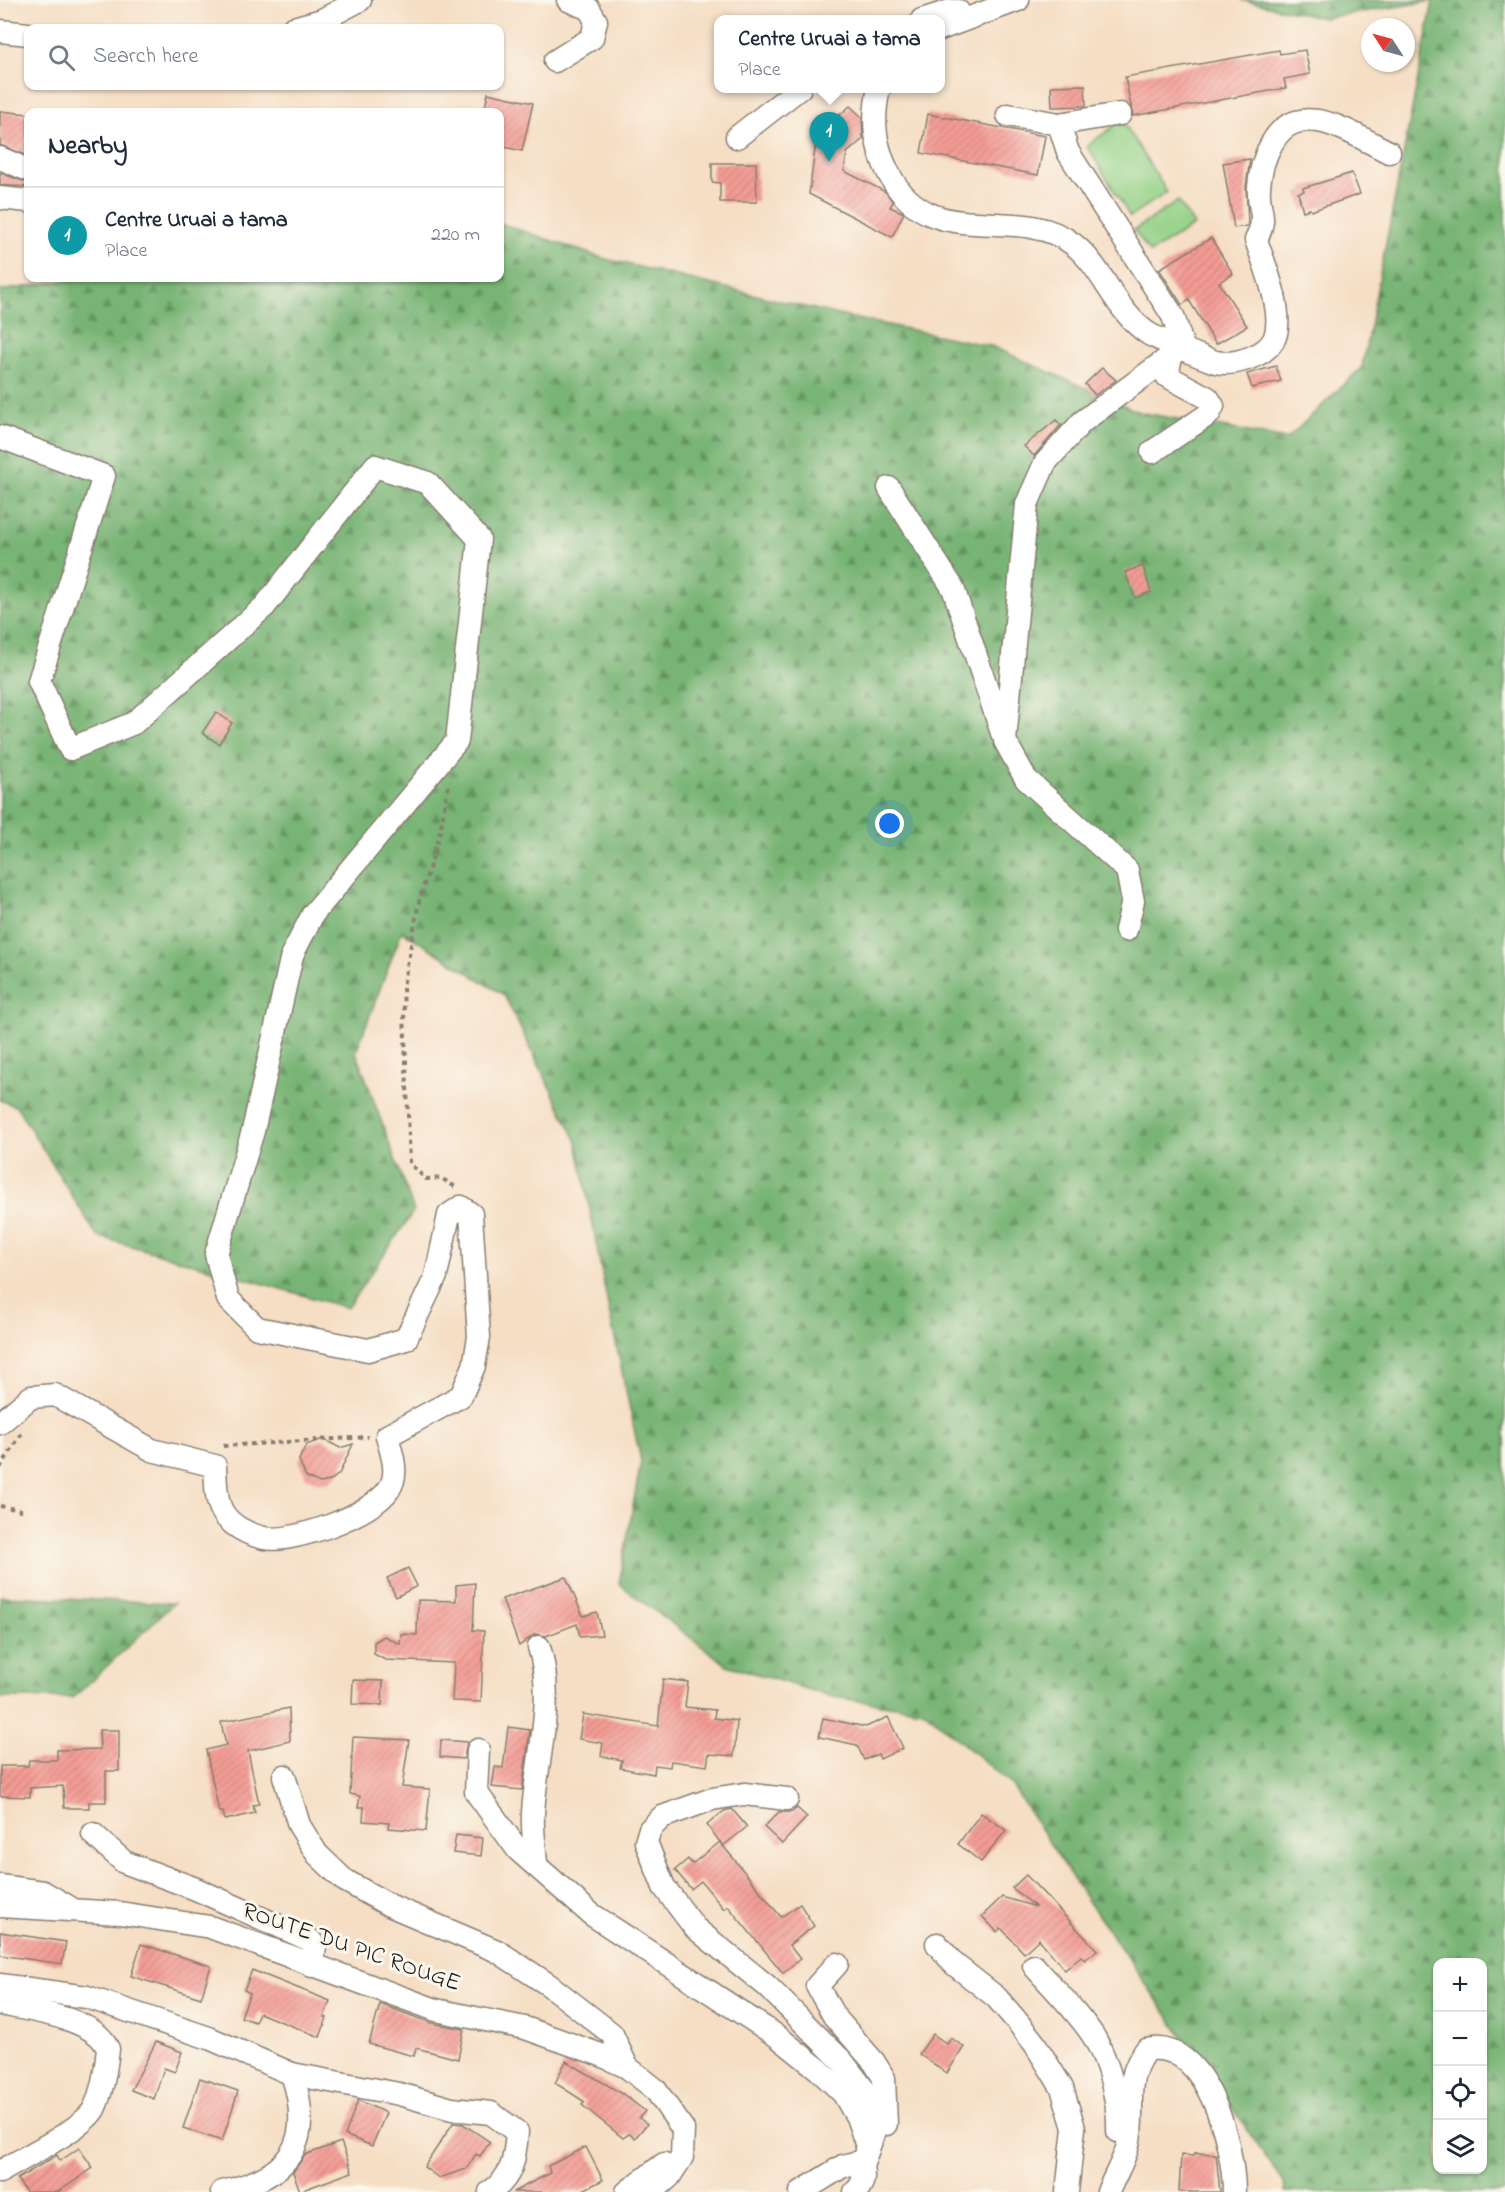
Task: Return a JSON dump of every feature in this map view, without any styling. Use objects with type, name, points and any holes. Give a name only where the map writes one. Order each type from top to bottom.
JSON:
[{"type":"street","points":[[308,24],[322,20],[360,0]]},
{"type":"street","points":[[555,61],[592,38],[596,21],[590,9],[568,0]]},
{"type":"street","points":[[945,27],[1018,0]]},
{"type":"street","points":[[936,15],[950,10],[988,12]]},
{"type":"street","points":[[0,31],[24,34]]},
{"type":"street","points":[[737,137],[794,93]]},
{"type":"street","points":[[878,93],[874,111],[874,132],[882,160],[897,190],[911,203],[928,214],[950,220],[1036,228],[1056,233],[1074,244],[1093,265],[1126,312],[1149,334],[1177,352],[1215,362],[1232,363],[1267,349],[1275,339],[1277,324],[1275,302],[1256,240],[1264,224],[1259,188],[1264,157],[1280,129],[1303,119],[1325,122],[1389,153]]},
{"type":"street","points":[[1008,115],[1059,124],[1120,114]]},
{"type":"street","points":[[1059,124],[1068,152],[1173,316],[1177,352],[1167,376],[1208,398],[1214,406],[1209,414],[1152,452]]},
{"type":"street","points":[[0,158],[24,168]]},
{"type":"street","points":[[0,198],[24,201]]},
{"type":"street","points":[[1005,741],[1027,504],[1045,463],[1082,422],[1177,352]]},
{"type":"street","points":[[0,437],[104,476],[39,681],[70,749],[134,723],[265,606],[375,466],[428,483],[479,539],[457,741],[313,914],[292,955],[253,1131],[216,1254],[228,1299],[257,1328],[368,1350],[406,1339],[436,1276],[449,1215],[461,1207],[471,1214],[479,1337],[474,1366],[460,1396],[387,1436],[395,1466],[390,1488],[373,1505],[340,1523],[306,1533],[266,1539],[240,1530],[222,1512],[216,1489],[213,1456],[152,1450],[55,1395],[31,1397],[0,1423]]},
{"type":"street","points":[[889,488],[952,588],[1005,741],[1026,778],[1127,870],[1133,901],[1126,930]]},
{"type":"street","points":[[536,1864],[533,1813],[540,1766],[545,1664],[539,1647]]},
{"type":"street","points":[[478,1750],[476,1792],[518,1850],[591,1914],[777,2036],[818,2069],[843,2093],[857,2117],[862,2170]]},
{"type":"street","points":[[284,1776],[299,1826],[317,1854],[344,1880],[389,1905],[497,1951],[549,1985],[612,2034],[627,2067]]},
{"type":"street","points":[[787,1799],[744,1794],[712,1799],[662,1817],[650,1829],[646,1842],[664,1887],[695,1928],[767,1986],[842,2061],[871,2099],[874,2132],[862,2170]]},
{"type":"street","points":[[93,1834],[124,1862],[196,1889],[310,1940],[315,1947],[312,1966]]},
{"type":"street","points":[[0,1886],[43,1892],[72,1909]]},
{"type":"street","name":"ROUTE DU PIC ROUGE","points":[[0,1906],[151,1916],[210,1927],[241,1936],[312,1966],[436,2010],[525,2028],[601,2055],[627,2067],[655,2089],[683,2129],[684,2140]]},
{"type":"street","points":[[937,1944],[954,1964],[996,1997],[1016,2020],[1040,2051],[1062,2088],[1074,2128],[1067,2192]]},
{"type":"street","points":[[837,1964],[818,1986],[834,2016],[874,2062],[884,2078],[886,2090],[884,2151],[862,2170]]},
{"type":"street","points":[[1034,1966],[1087,2029],[1110,2077],[1119,2117],[1117,2171]]},
{"type":"street","points":[[0,1985],[87,1997],[209,2038],[292,2074],[399,2094],[453,2109],[491,2114],[517,2132],[515,2159],[504,2182],[490,2192]]},
{"type":"street","points":[[0,2004],[78,2023],[99,2034],[108,2049],[105,2072],[94,2109],[88,2116],[63,2135],[0,2172]]},
{"type":"street","points":[[1108,2192],[1128,2147],[1132,2125],[1132,2074],[1146,2050],[1169,2049],[1184,2058],[1201,2080],[1217,2108],[1229,2141],[1234,2192]]},
{"type":"street","points":[[222,2192],[251,2185],[275,2170],[295,2149],[300,2139],[301,2120],[292,2074]]},
{"type":"street","points":[[627,2192],[664,2164],[684,2140]]},
{"type":"street","points":[[652,2192],[669,2177],[682,2157],[684,2140]]},
{"type":"street","points":[[801,2192],[843,2166],[855,2163],[862,2170]]},
{"type":"path","points":[[448,785],[440,832],[419,902],[403,987],[404,1060],[410,1164],[426,1179],[441,1178],[451,1182],[458,1189],[461,1207]]},
{"type":"path","points":[[0,1468],[27,1425]]},
{"type":"path","points":[[213,1456],[387,1436]]},
{"type":"path","points":[[0,1506],[25,1511]]},
{"type":"green space","points":[[1241,0],[1505,0],[1505,2192],[1285,2192],[1284,2183],[1075,1882],[1011,1784],[923,1710],[833,1697],[727,1665],[619,1584],[641,1461],[609,1311],[577,1142],[504,995],[402,931],[356,1052],[414,1211],[347,1308],[97,1236],[17,1107],[0,1100],[0,291],[55,282],[504,282],[504,224],[602,258],[843,316],[991,346],[1139,412],[1287,439],[1362,367],[1433,1],[1323,18]]},
{"type":"green space","points":[[1122,120],[1167,192],[1130,217],[1087,146]]},
{"type":"green space","points":[[1178,201],[1194,225],[1150,253],[1134,230]]},
{"type":"green space","points":[[0,1596],[174,1603],[73,1698],[0,1698]]},
{"type":"building","points":[[1279,50],[1280,54],[1305,50],[1310,74],[1284,79],[1286,88],[1133,116],[1125,77]]},
{"type":"building","points":[[1085,85],[1086,106],[1052,107],[1051,86]]},
{"type":"building","points":[[488,93],[533,103],[522,151],[504,147],[504,108],[485,108]]},
{"type":"building","points":[[850,106],[862,117],[863,139],[847,153],[844,171],[886,192],[893,202],[890,207],[904,213],[892,237],[809,194],[817,135]]},
{"type":"building","points":[[0,111],[24,114],[24,154],[0,145]]},
{"type":"building","points":[[928,114],[1045,136],[1038,175],[921,153]]},
{"type":"building","points":[[1250,159],[1246,187],[1248,222],[1247,226],[1234,228],[1223,163]]},
{"type":"building","points":[[712,163],[756,163],[757,202],[720,202],[720,183],[712,182]]},
{"type":"building","points":[[0,173],[24,182],[24,187],[0,185]]},
{"type":"building","points":[[1352,173],[1360,194],[1311,211],[1310,209],[1303,211],[1298,193],[1304,191],[1303,188]]},
{"type":"building","points":[[1211,238],[1233,274],[1219,282],[1247,326],[1216,344],[1189,300],[1182,305],[1159,269]]},
{"type":"building","points":[[1276,366],[1281,381],[1252,388],[1247,374]]},
{"type":"building","points":[[1102,368],[1116,380],[1095,395],[1085,384]]},
{"type":"building","points":[[1056,420],[1061,425],[1034,456],[1024,446]]},
{"type":"building","points":[[1143,566],[1151,592],[1135,598],[1125,572]]},
{"type":"building","points":[[216,712],[232,723],[219,744],[202,733]]},
{"type":"building","points":[[323,1439],[340,1448],[353,1444],[339,1474],[330,1481],[320,1483],[306,1477],[299,1460],[306,1445]]},
{"type":"building","points":[[408,1568],[417,1586],[396,1597],[387,1578]]},
{"type":"building","points":[[566,1577],[583,1616],[597,1612],[602,1635],[580,1637],[577,1624],[546,1636],[535,1634],[519,1646],[502,1599]]},
{"type":"building","points":[[475,1583],[473,1630],[484,1631],[481,1702],[452,1701],[454,1663],[385,1660],[374,1654],[374,1642],[384,1636],[400,1644],[401,1634],[417,1635],[418,1600],[456,1601],[456,1585]]},
{"type":"building","points":[[663,1679],[688,1682],[685,1707],[715,1710],[714,1718],[737,1721],[734,1756],[709,1754],[707,1766],[671,1761],[670,1767],[655,1765],[654,1774],[620,1768],[622,1760],[601,1756],[603,1743],[579,1739],[583,1714],[658,1726]]},
{"type":"building","points":[[353,1680],[383,1681],[382,1705],[352,1704]]},
{"type":"building","points":[[289,1708],[290,1741],[248,1751],[259,1804],[253,1805],[255,1813],[225,1820],[223,1812],[219,1812],[206,1750],[226,1745],[221,1722]]},
{"type":"building","points":[[888,1717],[903,1748],[880,1759],[878,1754],[864,1760],[857,1745],[819,1737],[823,1718],[866,1727]]},
{"type":"building","points":[[508,1727],[530,1730],[522,1790],[492,1787],[495,1767],[503,1768]]},
{"type":"building","points":[[99,1730],[119,1730],[119,1771],[106,1771],[106,1802],[89,1802],[89,1808],[64,1808],[63,1786],[30,1788],[30,1797],[0,1796],[0,1766],[28,1766],[29,1760],[57,1760],[57,1750],[100,1749]]},
{"type":"building","points":[[353,1737],[409,1740],[402,1787],[430,1789],[426,1831],[388,1828],[389,1823],[363,1821],[364,1807],[358,1807],[360,1796],[350,1794]]},
{"type":"building","points":[[441,1740],[467,1742],[464,1759],[440,1757]]},
{"type":"building","points":[[797,1808],[807,1817],[782,1844],[764,1827],[779,1812],[792,1812]]},
{"type":"building","points":[[732,1809],[747,1827],[723,1846],[707,1825],[724,1811]]},
{"type":"building","points":[[981,1813],[1006,1830],[981,1862],[958,1844]]},
{"type":"building","points":[[456,1835],[483,1838],[481,1856],[453,1853]]},
{"type":"building","points":[[720,1842],[781,1917],[800,1904],[814,1926],[789,1945],[800,1959],[783,1973],[728,1906],[724,1909],[701,1881],[691,1889],[675,1870],[688,1859],[692,1864]]},
{"type":"building","points":[[1026,1875],[1097,1950],[1085,1960],[1081,1956],[1065,1970],[1039,1939],[1024,1953],[1001,1928],[997,1932],[982,1916],[1002,1897],[1036,1907],[1012,1888]]},
{"type":"building","points":[[0,1932],[66,1942],[62,1964],[0,1955]]},
{"type":"building","points":[[141,1944],[211,1966],[201,1998],[131,1976]]},
{"type":"building","points":[[252,1970],[330,2001],[320,2037],[259,2013],[255,2022],[241,2017],[250,1993],[244,1990]]},
{"type":"building","points":[[380,2004],[431,2023],[464,2029],[458,2059],[416,2048],[414,2056],[369,2044]]},
{"type":"building","points":[[933,2034],[947,2044],[951,2038],[964,2047],[947,2073],[919,2054]]},
{"type":"building","points":[[156,2042],[182,2052],[175,2072],[164,2068],[154,2099],[131,2090]]},
{"type":"building","points":[[566,2061],[623,2094],[645,2111],[639,2118],[647,2124],[635,2138],[629,2134],[623,2138],[582,2105],[585,2102],[555,2083]]},
{"type":"building","points":[[200,2078],[238,2091],[222,2141],[183,2128]]},
{"type":"building","points":[[358,2100],[386,2113],[372,2146],[345,2135]]},
{"type":"building","points":[[453,2123],[463,2124],[490,2142],[480,2156],[476,2154],[466,2169],[439,2178],[424,2167]]},
{"type":"building","points":[[341,2142],[352,2172],[300,2191],[293,2172],[305,2155]]},
{"type":"building","points":[[586,2147],[603,2180],[579,2192],[513,2192],[550,2173],[548,2166]]},
{"type":"building","points":[[79,2148],[93,2168],[58,2192],[26,2192],[17,2179],[57,2155],[60,2161]]},
{"type":"building","points":[[1194,2153],[1216,2154],[1220,2192],[1179,2192],[1181,2155],[1194,2156]]},
{"type":"place","name":"Centre Uruai a tama","points":[[829,162]]}]
